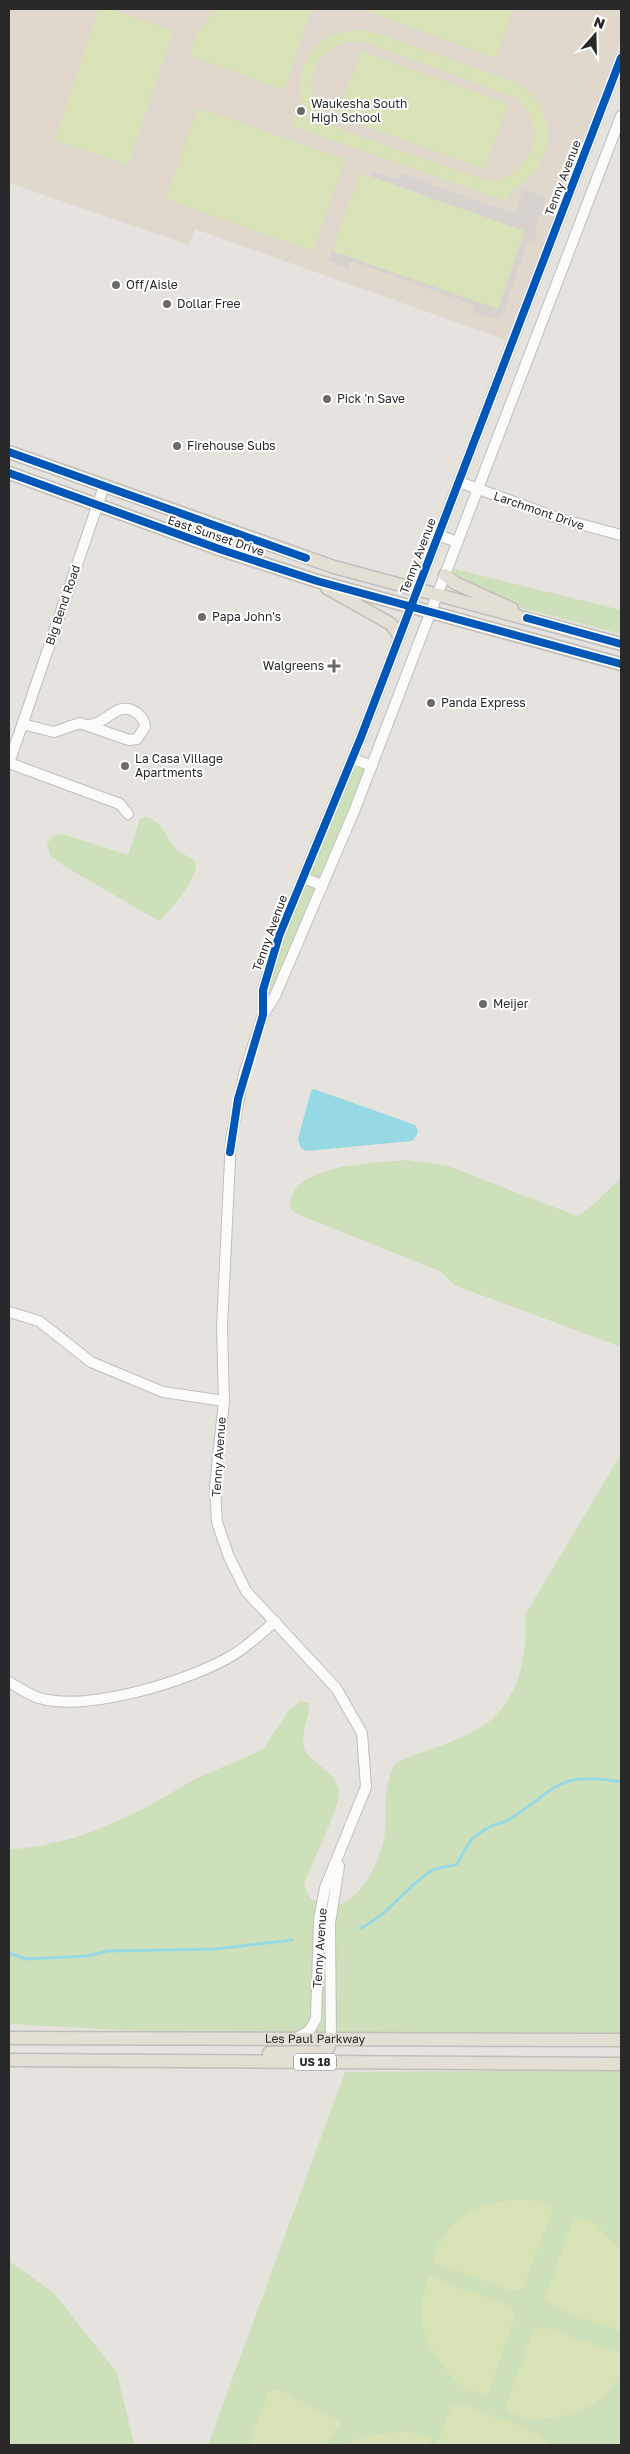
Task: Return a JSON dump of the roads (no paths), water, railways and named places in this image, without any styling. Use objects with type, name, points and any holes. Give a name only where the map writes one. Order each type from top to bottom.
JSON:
[{"type":"main road","name":"East Sunset Drive","points":[[9,452],[306,558],[417,590],[621,644]]},
{"type":"main road","name":"East Sunset Drive","points":[[9,473],[316,581],[430,614],[621,664]]},
{"type":"main road","points":[[445,575],[456,583],[527,618]]},
{"type":"main road","points":[[316,581],[391,624],[399,635]]},
{"type":"main road","name":"Les Paul Parkway","points":[[9,2038],[621,2040]]},
{"type":"main road","points":[[120,2061],[181,2054],[323,2052],[328,2048],[331,2040]]},
{"type":"main road","name":"Les Paul Parkway","points":[[9,2060],[621,2064]]},
{"type":"street","name":"Tenny Avenue","points":[[263,1015],[263,990],[270,963],[353,758],[621,58]]},
{"type":"street","name":"Tenny Avenue","points":[[294,2039],[309,2031],[316,2019],[319,1920],[325,1888],[366,1787],[362,1733],[336,1688],[246,1590],[229,1557],[217,1522],[215,1486],[224,1401],[222,1327],[231,1145],[238,1099],[263,1015],[275,996],[372,766],[621,116]]},
{"type":"street","name":"Larchmont Drive","points":[[459,482],[561,519],[621,535]]},
{"type":"street","name":"Big Bend Road","points":[[104,486],[9,763],[120,804],[128,814]]},
{"type":"street","points":[[438,535],[457,542]]},
{"type":"street","points":[[22,724],[54,732],[75,724],[90,725],[99,723],[118,710],[126,708],[140,715],[145,727],[137,738],[129,740],[90,725]]},
{"type":"street","points":[[353,758],[372,766]]},
{"type":"street","points":[[303,878],[322,885]]},
{"type":"street","points":[[9,1312],[39,1321],[90,1362],[163,1392],[224,1401]]},
{"type":"street","points":[[9,1682],[39,1698],[82,1702],[133,1692],[184,1676],[233,1655],[275,1621]]},
{"type":"street","name":"Tenny Avenue","points":[[331,2040],[330,1923],[341,1850]]},
{"type":"water","points":[[314,1089],[415,1125],[418,1131],[412,1141],[306,1151],[301,1148],[298,1139],[311,1091]]},
{"type":"waterway","points":[[361,1928],[380,1916],[431,1871],[457,1864],[474,1837],[492,1826],[508,1820],[560,1785],[583,1779],[621,1782]]},
{"type":"waterway","points":[[9,1953],[26,1959],[87,1956],[108,1951],[216,1949],[292,1940]]},
{"type":"place","name":"Waukesha South High School","points":[[301,111]]},
{"type":"place","name":"Off/Aisle","points":[[116,285]]},
{"type":"place","name":"Dollar Free","points":[[167,304]]},
{"type":"place","name":"Pick 'n Save","points":[[327,399]]},
{"type":"place","name":"Firehouse Subs","points":[[177,446]]},
{"type":"place","name":"Papa John's","points":[[202,617]]},
{"type":"place","name":"Walgreens","points":[[334,666]]},
{"type":"place","name":"Panda Express","points":[[431,703]]},
{"type":"place","name":"La Casa Village Apartments","points":[[125,766]]},
{"type":"place","name":"Meijer","points":[[483,1004]]}]
